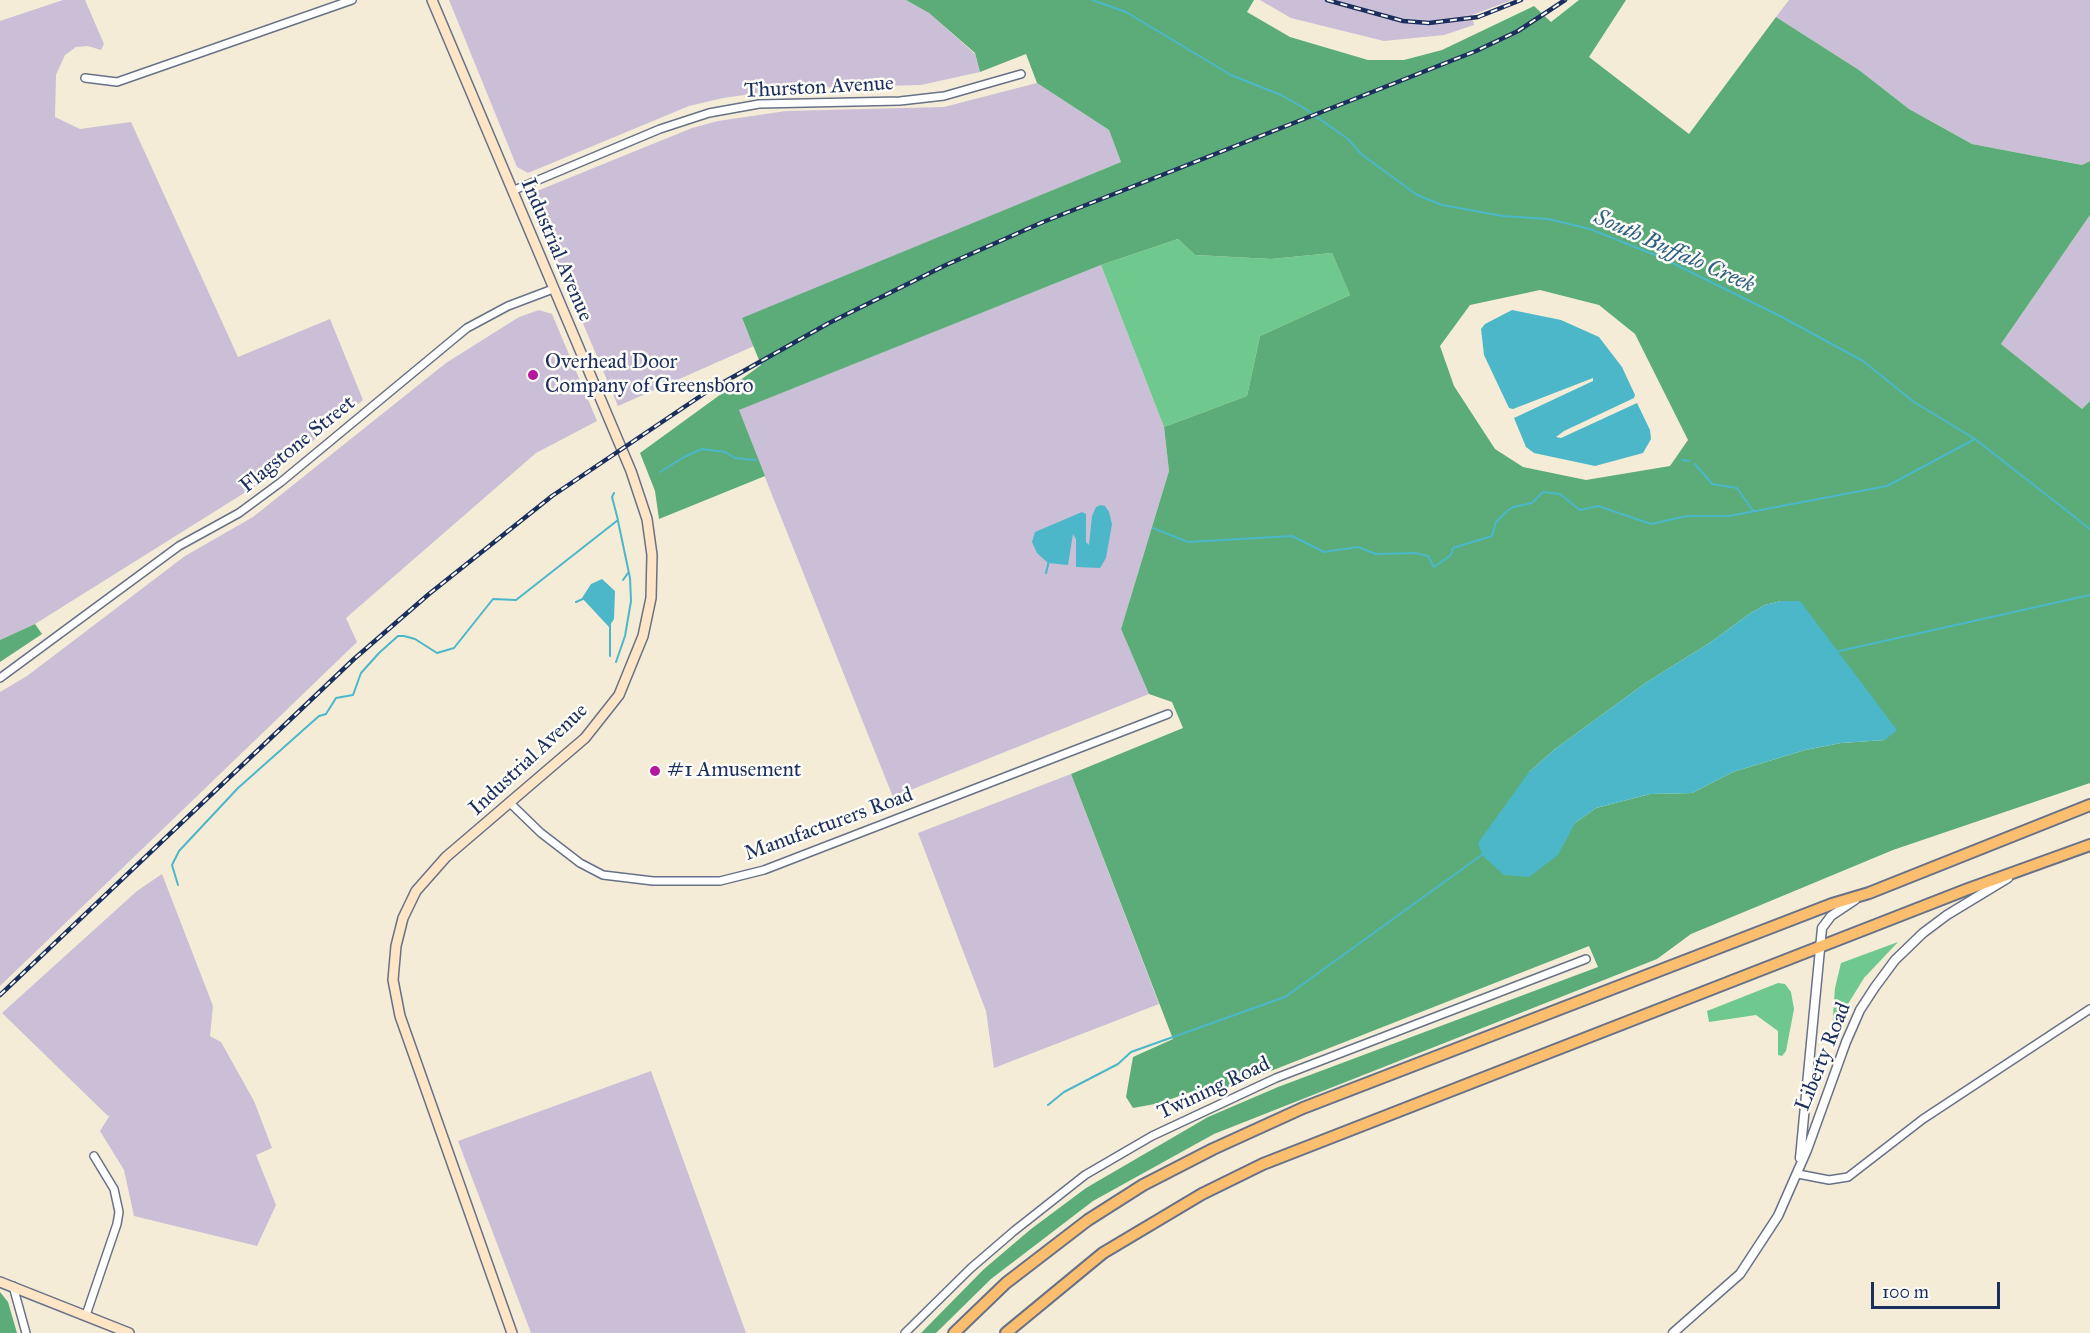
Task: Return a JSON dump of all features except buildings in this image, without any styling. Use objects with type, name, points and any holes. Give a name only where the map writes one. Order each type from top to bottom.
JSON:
[{"type":"highway","points":[[954,1333],[1006,1283],[1088,1220],[1143,1185],[1213,1149],[1302,1108],[1832,904],[1869,893],[2090,805]]},
{"type":"highway","points":[[1006,1333],[1103,1253],[1192,1199],[1263,1164],[1968,889],[2012,876],[2090,845]]},
{"type":"main road","name":"Industrial Avenue","points":[[432,0],[641,500],[650,537],[652,579],[643,636],[619,695],[585,738],[512,804],[446,857],[416,891],[403,918],[396,946],[393,980],[400,1016],[512,1333]]},
{"type":"main road","points":[[0,1281],[129,1333]]},
{"type":"street","points":[[85,78],[117,82],[352,0]]},
{"type":"street","name":"Thurston Avenue","points":[[512,191],[660,129],[709,113],[759,104],[900,100],[944,96],[1021,74]]},
{"type":"street","name":"Flagstone Street","points":[[0,678],[179,546],[239,513],[281,482],[467,328],[508,306],[553,289]]},
{"type":"street","name":"Manufacturers Road","points":[[512,804],[566,852],[603,875],[653,881],[720,881],[764,870],[1168,714]]},
{"type":"street","name":"Liberty Road","points":[[1673,1333],[1740,1274],[1778,1215],[1798,1174],[1842,1051],[1860,1010],[1895,960],[1923,933],[1947,915],[2012,876]]},
{"type":"street","name":"Liberty Road","points":[[1798,1174],[1807,1105],[1822,928],[1831,916],[1869,893]]},
{"type":"street","name":"Twining Road","points":[[904,1333],[970,1268],[1084,1175],[1152,1136],[1276,1078],[1586,959]]},
{"type":"street","points":[[1798,1174],[1829,1180],[1848,1177],[1923,1119],[2090,1009]]},
{"type":"street","points":[[86,1315],[117,1224],[118,1212],[114,1189],[94,1156]]},
{"type":"street","points":[[13,1286],[26,1333]]},
{"type":"shaded area","points":[[63,0],[85,0],[104,44],[101,50],[88,46],[76,47],[65,55],[56,75],[55,117],[80,129],[131,122],[238,357],[330,319],[363,400],[265,480],[35,624],[0,640],[0,21]]},
{"type":"shaded area","points":[[449,0],[906,0],[929,13],[975,54],[980,72],[921,85],[794,88],[723,98],[689,106],[528,173],[517,167]]},
{"type":"shaded area","points":[[1260,0],[1512,0],[1472,15],[1474,25],[1444,35],[1384,41],[1291,18]]},
{"type":"shaded area","points":[[1789,0],[2090,0],[2090,161],[2082,165],[1972,144],[1909,109],[1859,70],[1776,17]]},
{"type":"shaded area","points":[[1037,83],[1109,130],[1121,162],[742,319],[754,346],[618,406],[532,203],[531,196],[537,191],[692,128],[718,121],[786,111],[944,107]]},
{"type":"shaded area","points":[[2090,215],[2090,401],[2082,409],[2001,344]]},
{"type":"shaded area","points":[[1101,265],[1164,427],[1169,471],[1121,629],[1149,694],[893,797],[738,410]]},
{"type":"shaded area","points":[[539,310],[552,314],[597,421],[536,453],[346,618],[357,642],[0,986],[0,692],[27,676],[185,556],[253,517],[446,363],[519,317]]},
{"type":"shaded area","points":[[1071,774],[1159,1004],[994,1068],[986,1011],[918,833]]},
{"type":"shaded area","points":[[162,874],[213,1006],[210,1036],[221,1042],[254,1101],[272,1148],[256,1155],[276,1205],[257,1246],[134,1216],[124,1170],[100,1131],[110,1115],[108,1116],[2,1013],[137,891]]},
{"type":"shaded area","points":[[651,1071],[746,1333],[531,1333],[458,1141]]},
{"type":"green space","points":[[906,0],[1254,0],[1247,12],[1290,37],[1368,60],[1404,60],[1442,50],[1534,6],[1551,22],[1579,0],[1626,0],[1589,57],[1689,134],[1776,17],[1859,70],[1909,109],[1972,144],[2082,165],[2090,161],[2090,215],[2001,344],[2082,409],[2090,401],[2090,783],[1893,850],[1691,934],[1657,959],[1214,1134],[1093,1201],[991,1279],[936,1333],[921,1333],[984,1269],[1031,1229],[1086,1188],[1208,1117],[1278,1087],[1598,967],[1589,946],[1202,1098],[1196,1090],[1160,1103],[1133,1108],[1126,1097],[1133,1057],[1173,1039],[1071,774],[1183,728],[1172,702],[1149,694],[1121,629],[1169,471],[1164,427],[1247,396],[1260,336],[1350,295],[1332,253],[1271,259],[1195,255],[1178,239],[1101,265],[739,410],[765,476],[659,519],[655,491],[640,453],[761,365],[742,318],[1121,162],[1109,130],[1037,83],[1026,54],[980,72],[975,53],[929,13]],"holes":[[[1540,290],[1599,305],[1635,334],[1688,440],[1670,466],[1586,480],[1523,467],[1495,449],[1454,386],[1440,346],[1470,305]],[[1781,601],[1885,740],[1841,743],[1805,750],[1733,772],[1692,793],[1650,794],[1596,808],[1575,823],[1529,772],[1555,749],[1647,682],[1711,642],[1749,614],[1765,605]]]},
{"type":"green space","points":[[1178,239],[1195,255],[1271,259],[1332,253],[1350,295],[1260,336],[1247,396],[1164,427],[1101,265]]},
{"type":"green space","points":[[35,624],[42,634],[0,662],[0,640]]},
{"type":"green space","points":[[1898,942],[1864,978],[1832,1030],[1835,988],[1841,963]]},
{"type":"green space","points":[[1778,983],[1785,984],[1791,992],[1794,1009],[1786,1051],[1782,1056],[1778,1055],[1778,1031],[1756,1015],[1709,1022],[1707,1011]]},
{"type":"green space","points":[[0,1292],[8,1302],[17,1333],[0,1333]]},
{"type":"water","points":[[1512,310],[1561,320],[1599,337],[1622,367],[1635,395],[1634,398],[1556,437],[1561,438],[1637,403],[1650,430],[1651,439],[1643,453],[1595,466],[1534,453],[1526,447],[1514,418],[1593,381],[1593,378],[1513,409],[1509,408],[1484,355],[1481,329],[1485,324]]},
{"type":"water","points":[[1105,506],[1109,512],[1112,524],[1106,558],[1100,568],[1076,567],[1076,539],[1073,534],[1068,565],[1048,563],[1037,553],[1032,542],[1035,532],[1082,512],[1086,514],[1086,542],[1089,545],[1092,516],[1096,507]]},
{"type":"water","points":[[602,579],[615,591],[614,619],[609,627],[582,598],[591,584]]},
{"type":"water","points":[[1781,601],[1800,601],[1897,730],[1885,740],[1841,743],[1805,750],[1733,772],[1692,793],[1650,794],[1596,808],[1575,823],[1558,855],[1529,877],[1504,875],[1482,855],[1478,843],[1529,772],[1555,749],[1647,682],[1711,642],[1749,614],[1765,605]]},
{"type":"waterway","name":"South Buffalo Creek","points":[[1092,0],[1126,12],[1231,75],[1281,95],[1304,108],[1348,139],[1361,154],[1417,195],[1442,205],[1503,216],[1548,219],[1590,229],[1660,257],[1782,317],[1863,361],[1914,402],[1975,439],[2090,529]]},
{"type":"waterway","points":[[1153,528],[1188,542],[1292,536],[1324,552],[1358,547],[1376,554],[1415,553],[1428,556],[1434,567],[1451,555],[1453,548],[1492,536],[1496,522],[1507,511],[1513,507],[1532,503],[1543,492],[1560,494],[1580,510],[1598,506],[1651,524],[1687,516],[1729,516],[1887,486],[1975,439]]},
{"type":"waterway","points":[[660,472],[702,449],[725,452],[735,458],[756,460]]},
{"type":"waterway","points":[[1682,460],[1689,461]]},
{"type":"waterway","points":[[1695,464],[1712,484],[1737,488],[1753,511]]},
{"type":"waterway","points":[[178,885],[172,865],[179,851],[238,788],[319,716],[326,714],[336,698],[353,695],[361,673],[379,653],[398,636],[415,639],[437,653],[454,648],[493,599],[516,600],[618,520],[612,497],[614,493]]},
{"type":"waterway","points":[[616,662],[625,636],[631,601],[630,578],[618,521]]},
{"type":"waterway","points":[[1046,573],[1049,561]]},
{"type":"waterway","points":[[623,580],[628,573]]},
{"type":"waterway","points":[[1835,652],[2090,595]]},
{"type":"waterway","points":[[576,602],[585,598]]},
{"type":"waterway","points":[[610,625],[610,656]]},
{"type":"waterway","points":[[1048,1105],[1064,1092],[1118,1064],[1131,1052],[1285,997],[1483,854]]},
{"type":"railway","points":[[1327,0],[1403,21],[1429,23],[1478,17],[1521,0]]},
{"type":"railway","points":[[0,995],[354,659],[429,594],[552,496],[708,391],[829,323],[946,265],[1043,222],[1476,51],[1518,31],[1565,0]]},
{"type":"place","name":"Overhead Door Company of Greensboro","points":[[533,375]]},
{"type":"place","name":"#1 Amusement","points":[[655,771]]}]
